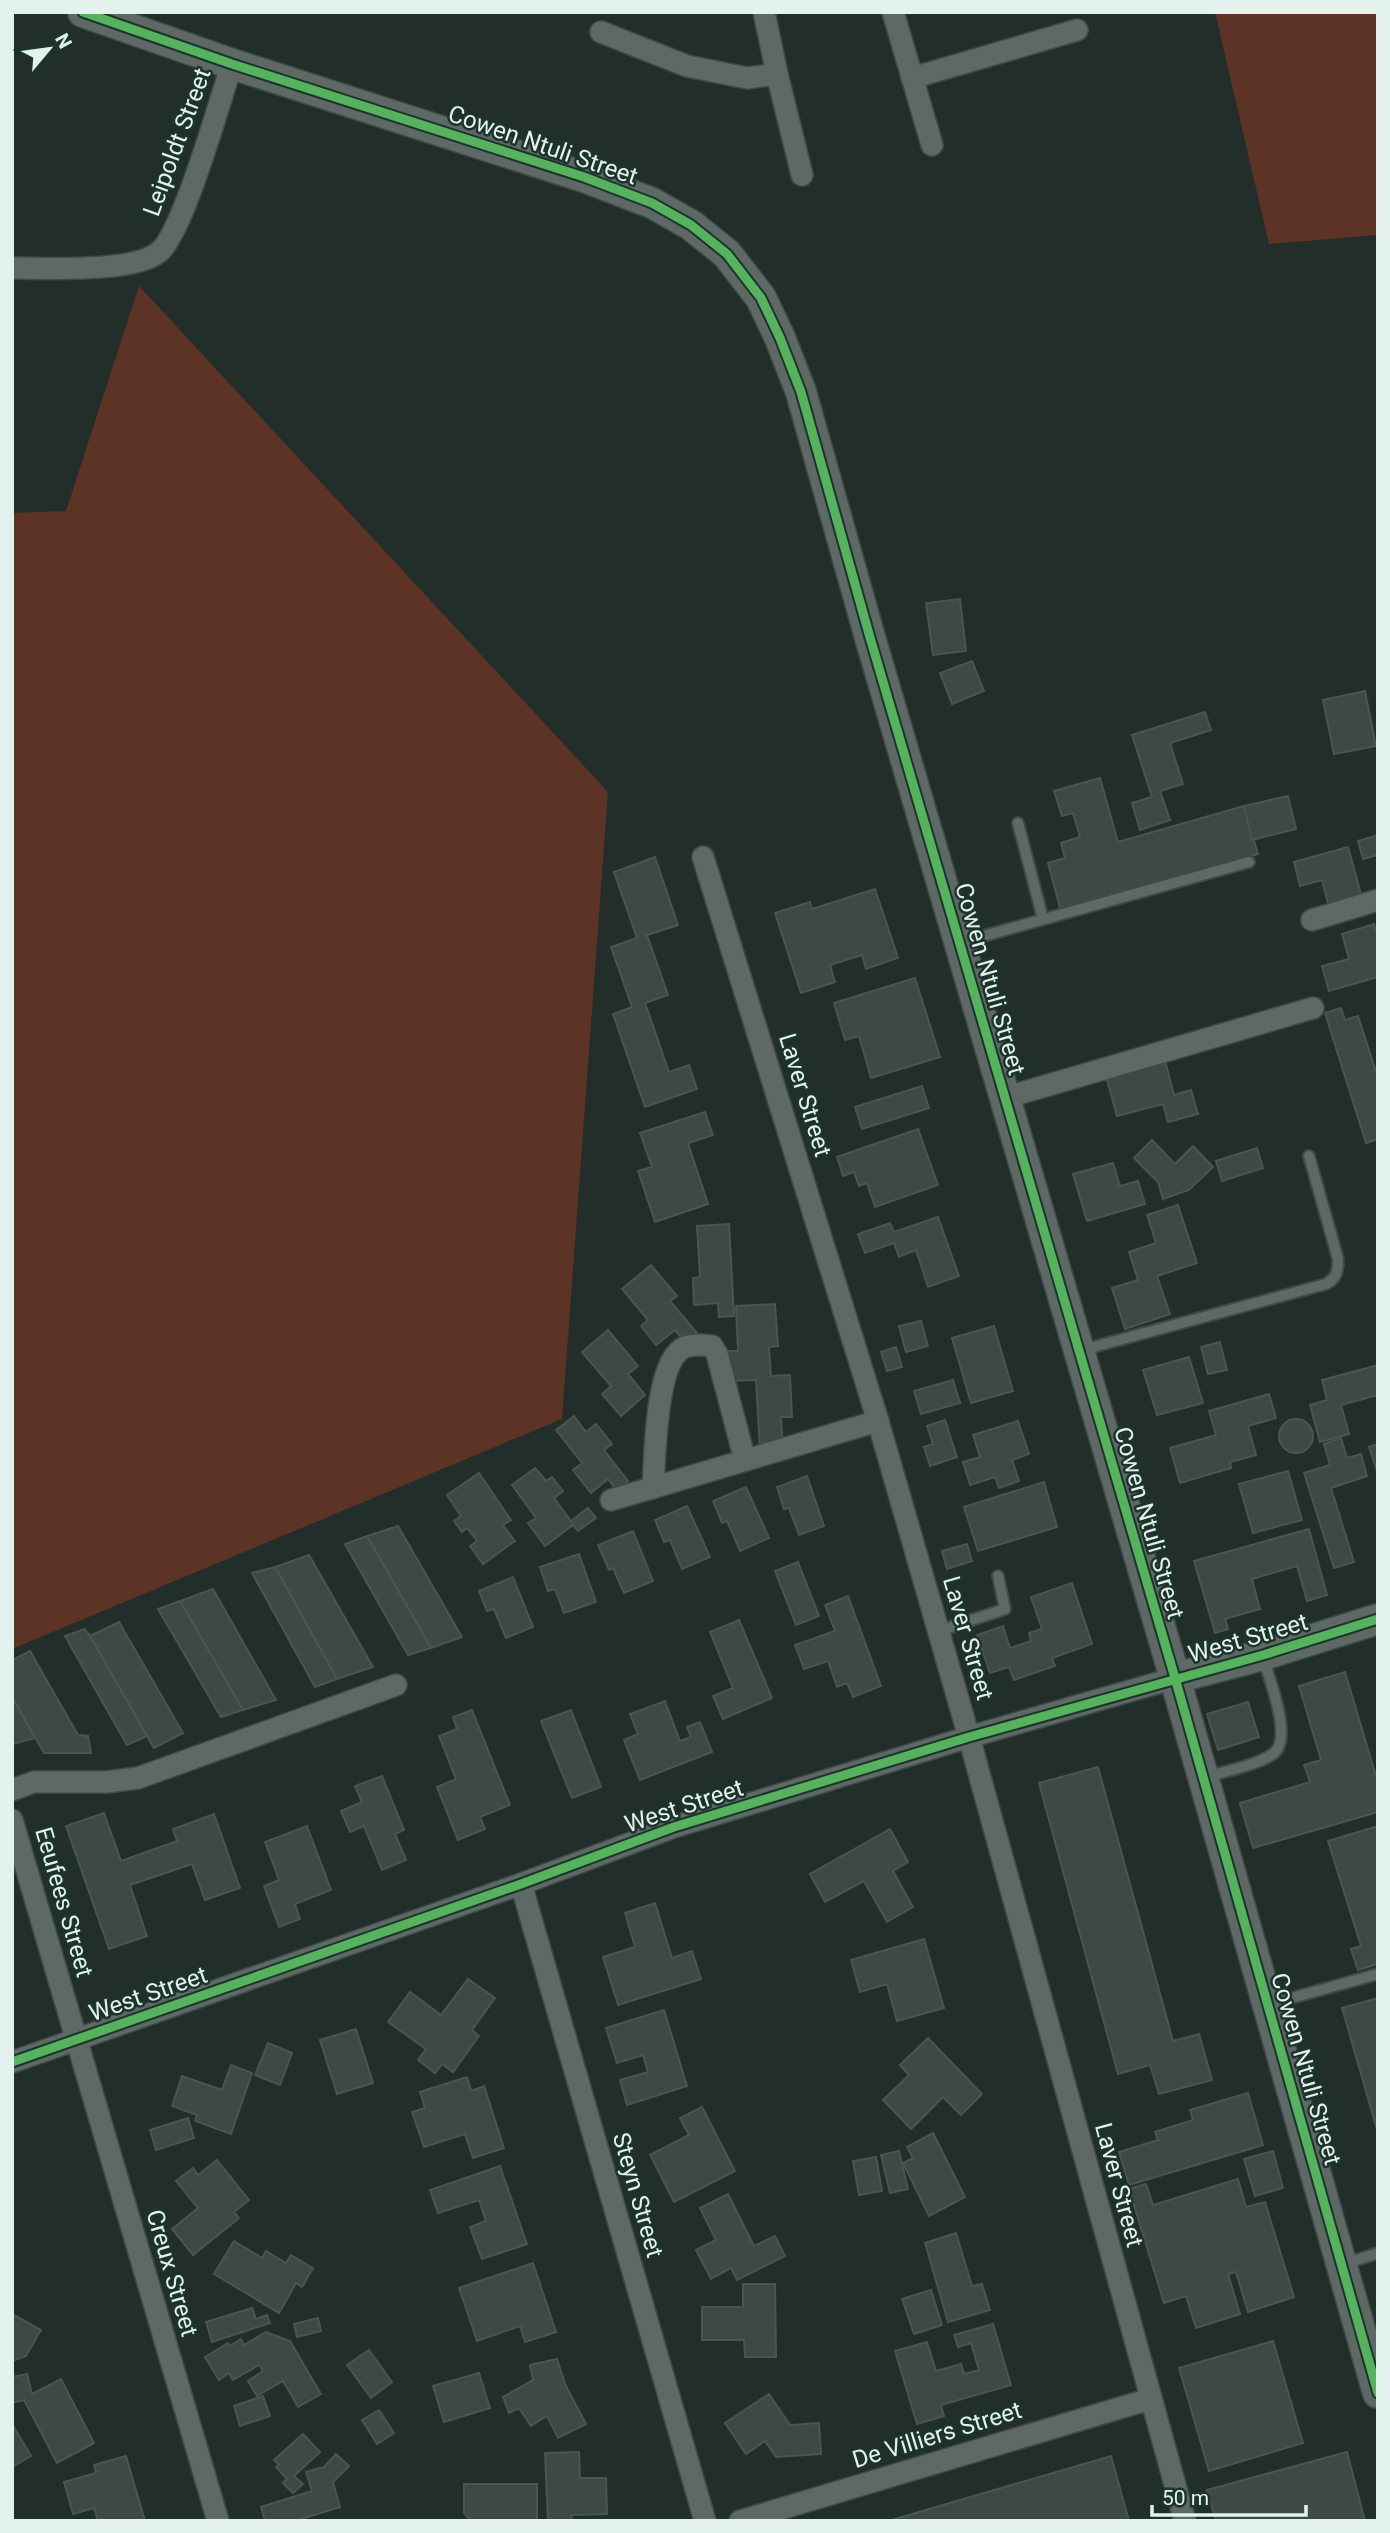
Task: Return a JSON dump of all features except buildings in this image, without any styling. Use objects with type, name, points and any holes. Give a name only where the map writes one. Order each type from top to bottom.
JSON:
[{"type":"street","name":"Cowen Ntuli Street","points":[[83,12],[232,64],[559,169],[652,203],[691,225],[727,254],[761,298],[801,392],[869,634],[1175,1678],[1378,2393]]},
{"type":"street","points":[[764,12],[776,74],[802,175]]},
{"type":"street","points":[[893,12],[932,145]]},
{"type":"street","points":[[912,78],[1077,30]]},
{"type":"street","points":[[601,32],[687,66],[747,78],[776,74]]},
{"type":"street","name":"Leipoldt Street","points":[[12,268],[94,268],[143,260],[159,253],[168,242],[181,216],[232,64]]},
{"type":"street","name":"Laver Street","points":[[703,857],[878,1421],[939,1631],[1185,2521]]},
{"type":"street","points":[[1312,920],[1378,900]]},
{"type":"street","points":[[1004,1098],[1313,1008]]},
{"type":"street","points":[[653,1488],[658,1402],[675,1355],[685,1347],[712,1346],[717,1354],[745,1460]]},
{"type":"street","points":[[611,1500],[878,1421]]},
{"type":"street","name":"West Street","points":[[12,2062],[521,1884],[674,1827],[969,1737],[1263,1655],[1378,1619]]},
{"type":"street","points":[[12,1790],[34,1782],[107,1783],[138,1777],[396,1685]]},
{"type":"street","name":"Eeufees Street","points":[[12,1820],[76,2039]]},
{"type":"street","name":"Steyn Street","points":[[521,1884],[705,2521]]},
{"type":"street","name":"Creux Street","points":[[76,2039],[218,2521]]},
{"type":"street","name":"De Villiers Street","points":[[740,2521],[1150,2399]]},
{"type":"lane","points":[[1018,823],[1043,919]]},
{"type":"lane","points":[[960,943],[1249,862]]},
{"type":"lane","points":[[1079,1351],[1334,1280],[1338,1272],[1338,1259],[1309,1156]]},
{"type":"lane","points":[[939,1631],[1005,1609],[998,1576]]},
{"type":"lane","points":[[1203,1778],[1262,1759],[1275,1752],[1282,1744],[1283,1731],[1263,1655]]},
{"type":"lane","points":[[1268,2005],[1378,1974]]},
{"type":"lane","points":[[1341,2265],[1378,2253]]},
{"type":"shaded area","points":[[1215,12],[1378,12],[1378,235],[1269,244]]},
{"type":"shaded area","points":[[139,286],[608,792],[562,1419],[12,1649],[12,513],[66,511]]},
{"type":"cycle path","points":[[83,12],[232,64],[584,177],[652,203],[691,225],[727,254],[761,298],[801,392],[869,634],[1175,1678],[1378,2393]]},
{"type":"cycle path","points":[[12,2062],[521,1884],[674,1827],[969,1737],[1263,1655],[1378,1619]]}]
